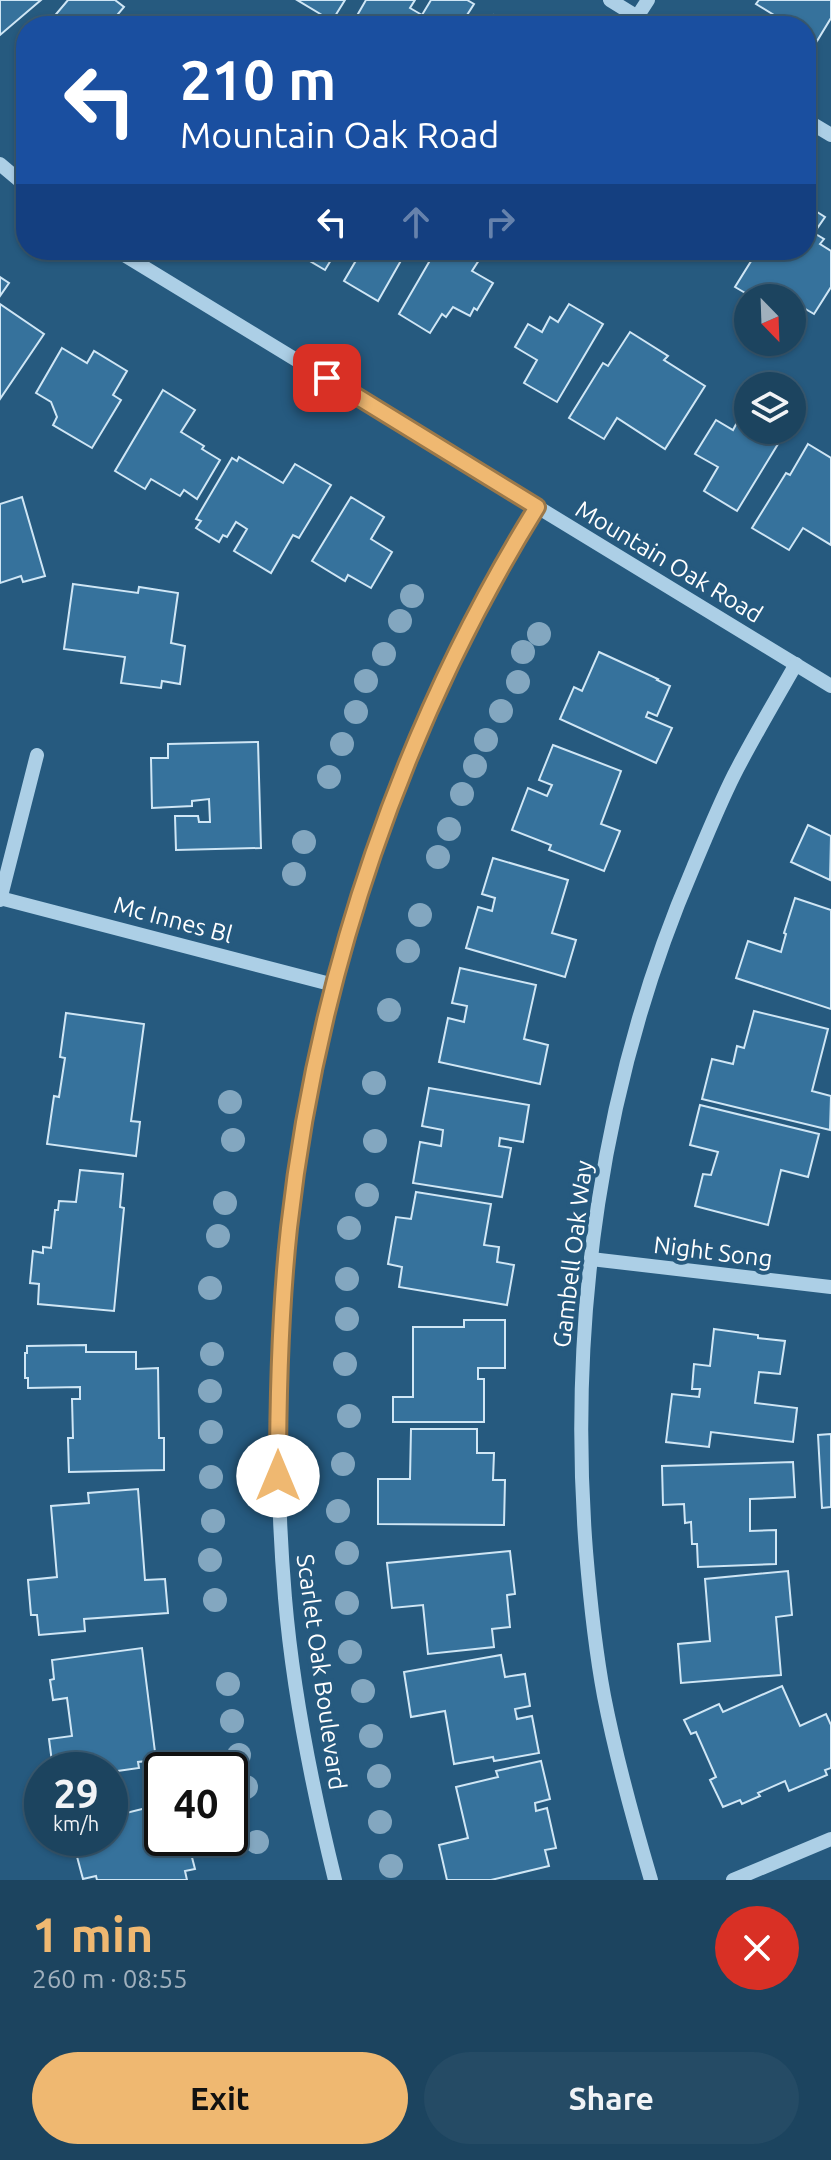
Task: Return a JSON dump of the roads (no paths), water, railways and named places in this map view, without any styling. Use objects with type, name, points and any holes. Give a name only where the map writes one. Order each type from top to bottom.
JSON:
[{"type":"street","points":[[610,0],[635,16]]},
{"type":"street","points":[[0,164],[16,178]]},
{"type":"street","name":"Mountain Oak Road","points":[[132,260],[831,686]]},
{"type":"street","name":"Scarlet Oak Boulevard","points":[[335,1880],[317,1805],[297,1692],[285,1600],[278,1476],[279,1352],[289,1228],[302,1136],[334,985],[367,872],[410,756],[462,642],[537,507]]},
{"type":"street","name":"Gambell Oak Way","points":[[651,1880],[633,1820],[604,1694],[590,1593],[582,1490],[581,1387],[591,1259],[605,1166],[623,1080],[655,967],[691,871],[733,777],[796,664]]},
{"type":"street","points":[[0,899],[37,755]]},
{"type":"street","name":"Mc Innes Bl","points":[[0,899],[334,985]]},
{"type":"street","name":"Night Song","points":[[591,1259],[831,1287]]},
{"type":"street","points":[[733,1880],[831,1839]]}]
